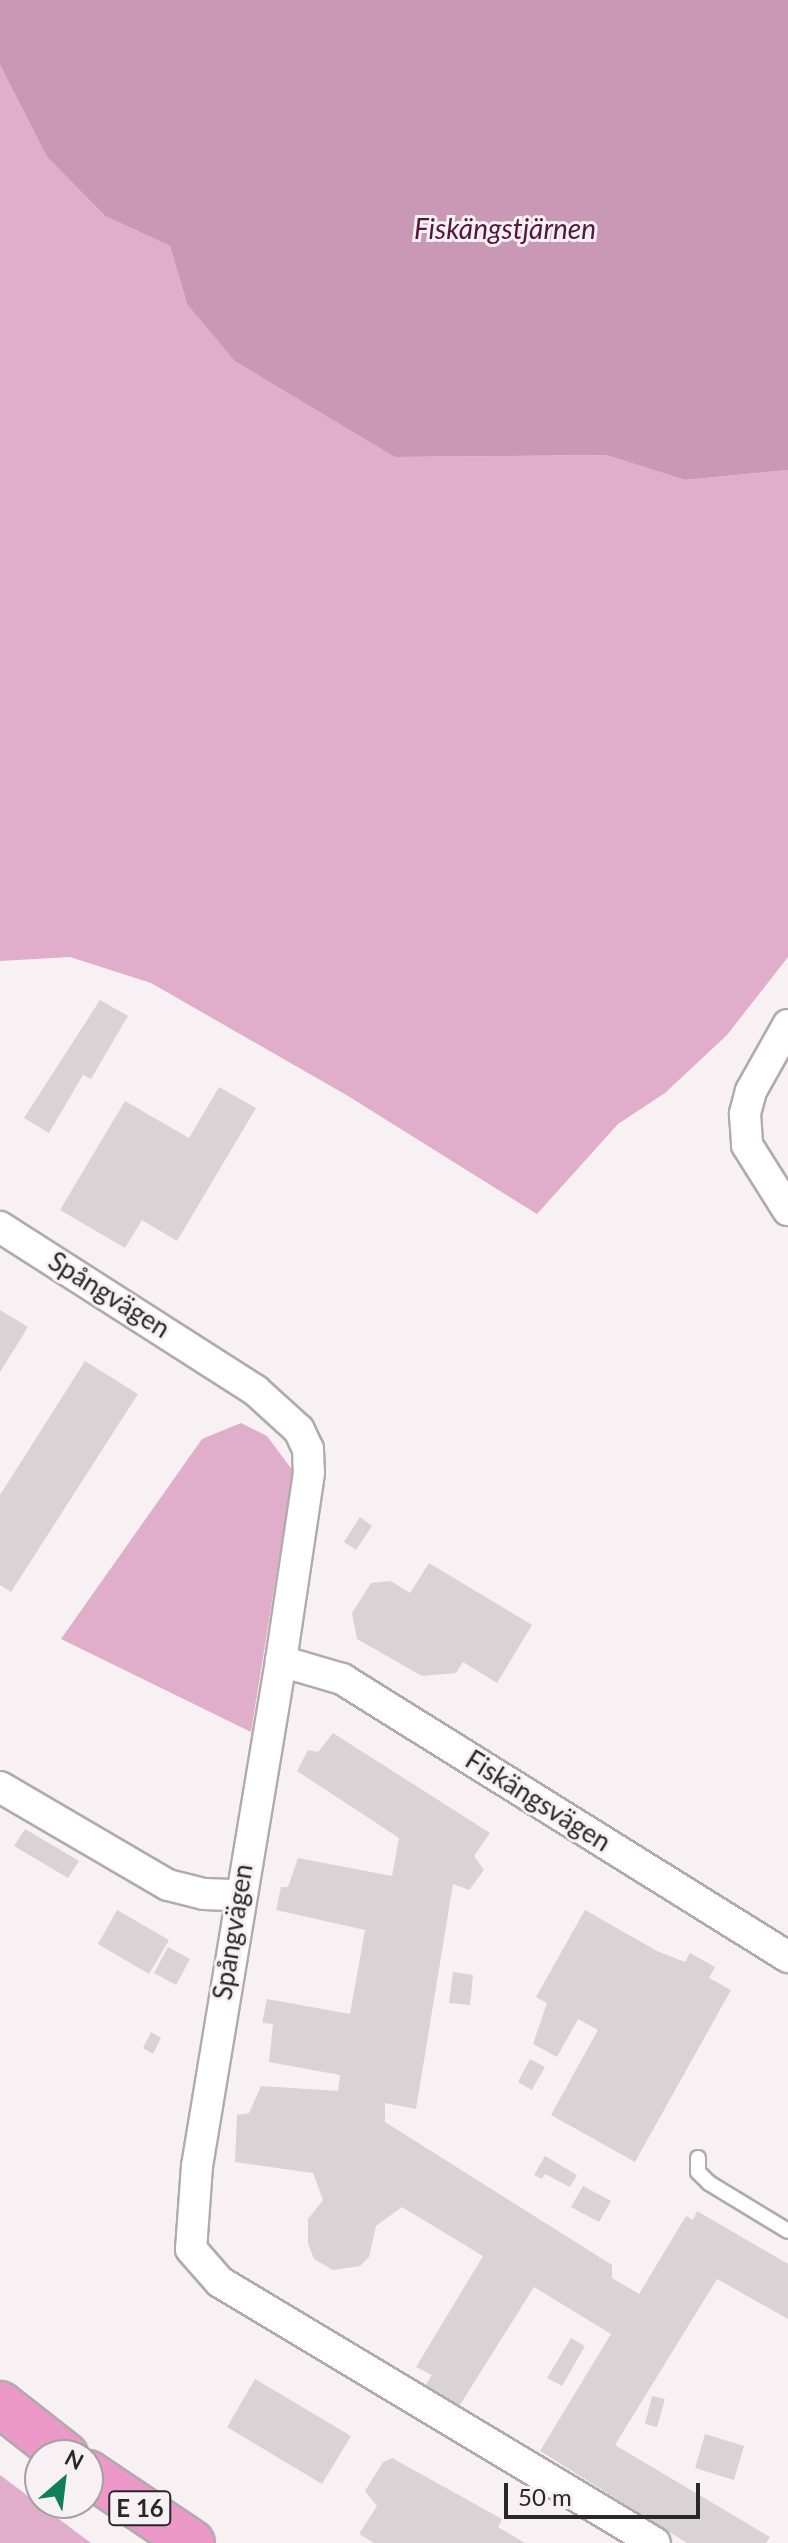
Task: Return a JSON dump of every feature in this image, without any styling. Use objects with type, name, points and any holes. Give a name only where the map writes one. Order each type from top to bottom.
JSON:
[{"type":"highway","points":[[0,2404],[45,2439]]},
{"type":"highway","points":[[0,2436],[24,2455]]},
{"type":"highway","name":"E 16","points":[[104,2484],[192,2543]]},
{"type":"highway","name":"E 16","points":[[104,2513],[147,2543]]},
{"type":"street","points":[[788,1025],[751,1091],[745,1114],[747,1145],[788,1210]]},
{"type":"street","name":"Spångvägen","points":[[0,1227],[221,1366],[299,1430],[308,1449],[309,1473],[281,1661],[238,1895],[197,2166],[191,2249],[220,2282],[655,2543]]},
{"type":"street","name":"Fiskängsvägen","points":[[281,1661],[342,1679],[788,1957]]},
{"type":"street","points":[[0,1787],[168,1885],[204,1894],[238,1895]]},
{"type":"lane","points":[[698,2158],[698,2172],[709,2183],[788,2231]]},
{"type":"shaded area","points":[[0,65],[47,157],[105,216],[170,246],[187,304],[395,457],[606,455],[685,480],[788,470],[788,957],[727,1035],[665,1093],[618,1124],[537,1214],[348,1096],[151,983],[70,957],[0,961]]},
{"type":"shaded area","points":[[241,1423],[267,1436],[293,1471],[251,1732],[61,1639],[202,1439]]},
{"type":"shaded area","points":[[0,2475],[24,2493],[24,2519],[59,2519],[91,2543],[0,2543]]},
{"type":"water","name":"Fiskängstjärnen","points":[[0,0],[788,0],[788,470],[685,480],[606,455],[395,457],[235,361],[187,304],[170,246],[105,216],[47,157],[0,65]]},
{"type":"building","points":[[100,1000],[128,1016],[91,1079],[83,1075],[49,1133],[24,1118]]},
{"type":"building","points":[[219,1087],[256,1108],[177,1241],[142,1220],[125,1248],[60,1210],[125,1101],[189,1138]]},
{"type":"building","points":[[0,1310],[28,1327],[0,1372]]},
{"type":"building","points":[[85,1361],[138,1394],[11,1592],[0,1585],[0,1495]]},
{"type":"building","points":[[360,1517],[372,1526],[356,1550],[344,1542]]},
{"type":"building","points":[[429,1563],[532,1625],[497,1683],[463,1662],[456,1673],[422,1676],[357,1639],[352,1613],[371,1583],[391,1581],[410,1593]]},
{"type":"building","points":[[333,1733],[490,1833],[474,1856],[484,1870],[469,1890],[453,1884],[416,2109],[385,2103],[385,2122],[612,2265],[612,2278],[639,2294],[686,2216],[693,2220],[697,2211],[788,2264],[788,2319],[717,2279],[615,2445],[770,2537],[766,2543],[687,2543],[540,2451],[611,2334],[534,2287],[458,2408],[425,2386],[432,2375],[416,2367],[483,2256],[402,2207],[376,2226],[369,2257],[360,2266],[333,2270],[314,2259],[308,2243],[308,2219],[323,2200],[313,2173],[235,2162],[237,2115],[249,2113],[261,2086],[338,2091],[340,2075],[269,2062],[273,2024],[262,2023],[267,1999],[350,2014],[365,1930],[276,1910],[281,1887],[288,1887],[298,1858],[392,1876],[399,1838],[297,1771],[308,1750],[318,1752]]},
{"type":"building","points":[[25,1829],[79,1861],[68,1878],[14,1846]]},
{"type":"building","points":[[117,1910],[169,1940],[149,1974],[98,1944]]},
{"type":"building","points":[[585,1910],[657,1951],[685,1962],[690,1953],[715,1967],[709,1978],[731,1990],[635,2162],[551,2115],[598,2030],[578,2019],[557,2057],[533,2044],[547,2003],[536,1997]]},
{"type":"building","points":[[168,1947],[190,1959],[176,1985],[154,1973]]},
{"type":"building","points":[[453,1972],[473,1975],[470,2005],[449,2003]]},
{"type":"building","points":[[151,2032],[161,2038],[153,2054],[143,2048]]},
{"type":"building","points":[[530,2059],[545,2067],[532,2090],[518,2082]]},
{"type":"building","points":[[545,2156],[577,2175],[570,2187],[545,2174],[542,2179],[534,2175]]},
{"type":"building","points":[[583,2186],[611,2201],[599,2222],[571,2207]]},
{"type":"building","points":[[571,2338],[585,2346],[562,2386],[547,2378]]},
{"type":"building","points":[[255,2379],[351,2436],[322,2484],[227,2427]]},
{"type":"building","points":[[652,2396],[665,2399],[657,2427],[645,2424]]},
{"type":"building","points":[[705,2434],[744,2446],[734,2480],[695,2468]]},
{"type":"building","points":[[392,2458],[502,2519],[498,2527],[525,2543],[374,2543],[359,2534],[377,2506],[365,2491],[383,2462]]}]
